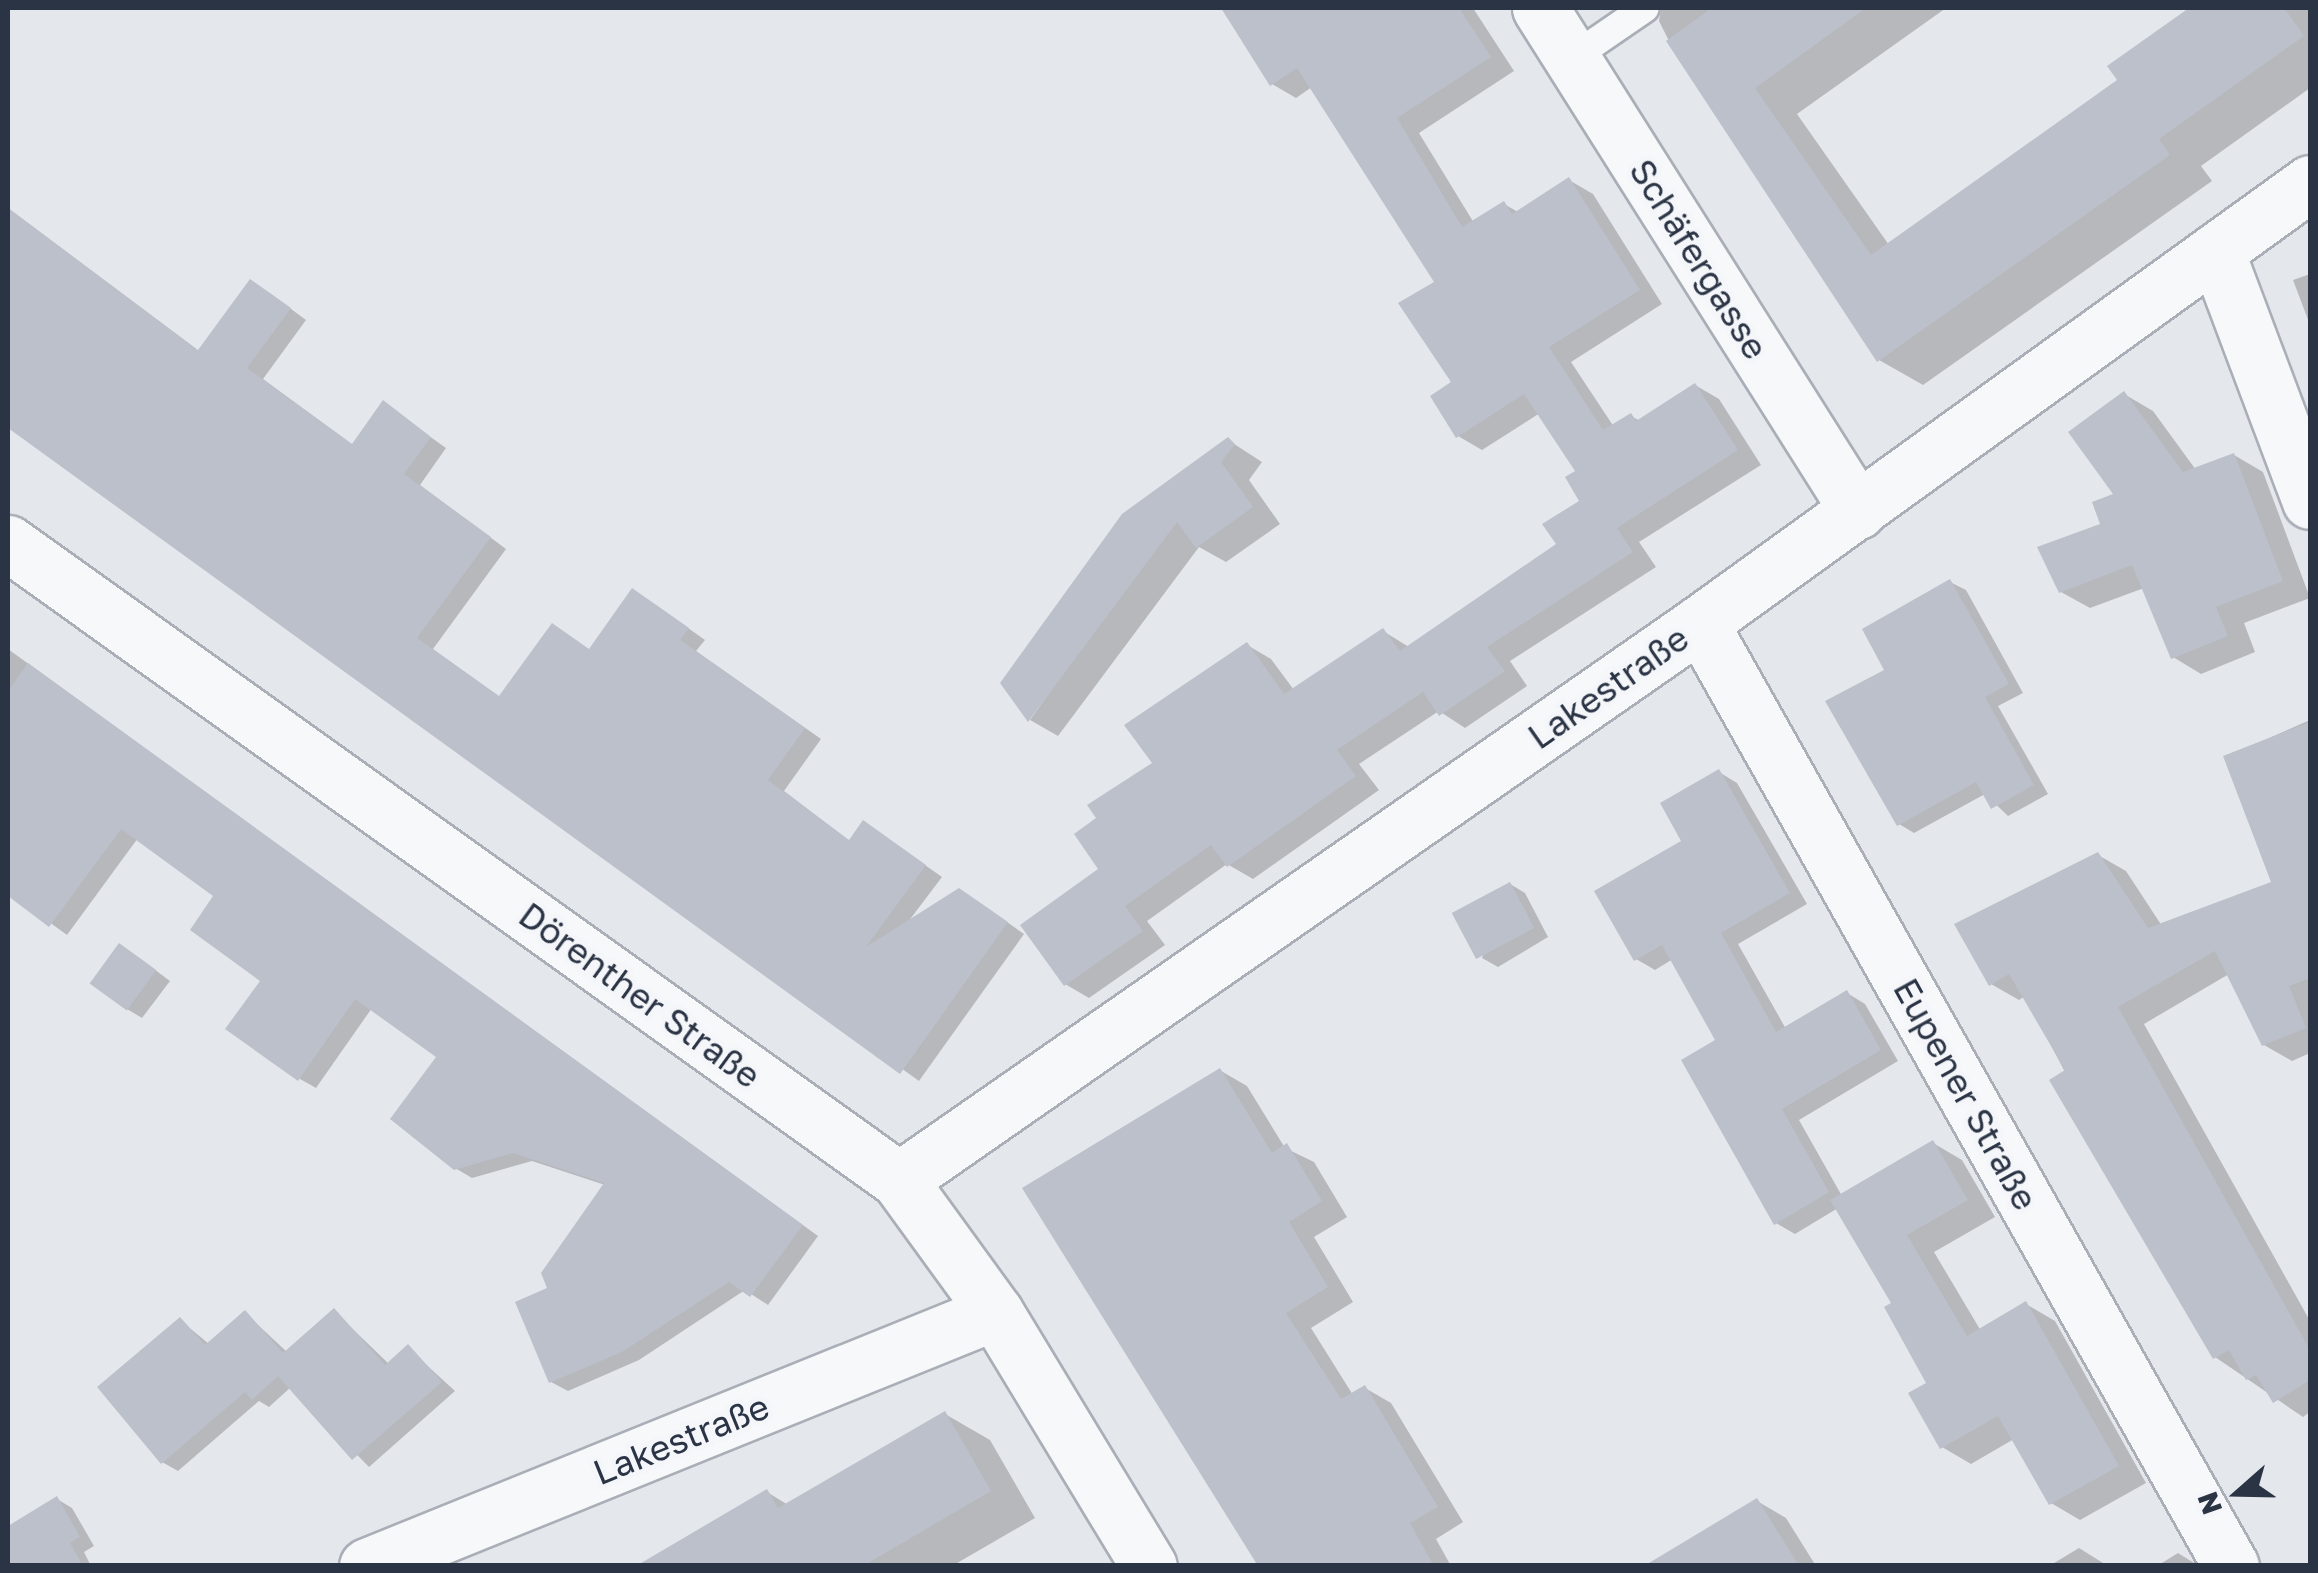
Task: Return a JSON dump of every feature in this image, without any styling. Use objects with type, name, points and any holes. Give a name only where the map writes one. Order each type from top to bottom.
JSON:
[{"type":"street","name":"Schäfergasse","points":[[1540,8],[1858,511]]},
{"type":"street","name":"Lakestraße","points":[[898,1180],[1700,623],[2310,183]]},
{"type":"street","points":[[2216,250],[2310,501]]},
{"type":"street","name":"Dörenther Straße","points":[[8,544],[898,1180],[994,1312],[1149,1566]]},
{"type":"street","name":"Eupener Straße","points":[[1700,623],[2231,1566]]},
{"type":"street","name":"Lakestraße","points":[[367,1566],[994,1312]]},
{"type":"lane","points":[[1572,58],[1645,8]]},
{"type":"building","points":[[1221,8],[1459,8],[1491,57],[1397,118],[1462,227],[1504,201],[1512,214],[1569,177],[1640,290],[1549,347],[1603,430],[1631,413],[1636,421],[1695,383],[1738,450],[1617,528],[1633,552],[1487,647],[1505,671],[1439,716],[1423,692],[1337,750],[1356,776],[1227,867],[1211,845],[1125,906],[1143,931],[1064,986],[1020,925],[1098,869],[1074,834],[1096,818],[1087,805],[1152,763],[1124,725],[1247,642],[1284,694],[1383,628],[1400,651],[1556,544],[1542,524],[1579,501],[1565,477],[1575,471],[1524,394],[1456,438],[1430,396],[1451,382],[1398,303],[1434,282],[1297,68],[1270,86]]},
{"type":"building","points":[[1712,8],[1866,8],[1755,88],[1871,255],[2117,80],[2107,66],[2189,8],[2284,8],[2304,36],[2159,139],[2170,155],[1877,362],[1666,41]]},
{"type":"building","points":[[8,208],[198,350],[250,279],[291,308],[247,368],[352,444],[383,400],[431,437],[404,474],[491,537],[417,638],[499,696],[552,623],[589,649],[632,588],[689,628],[680,640],[805,728],[768,780],[849,840],[863,820],[926,865],[866,947],[959,888],[1008,922],[900,1074],[8,428]]},
{"type":"building","points":[[2124,391],[2183,472],[2234,453],[2283,581],[2216,607],[2228,636],[2171,659],[2132,565],[2059,593],[2037,547],[2100,524],[2092,502],[2113,494],[2068,432]]},
{"type":"building","points":[[1228,437],[1235,444],[1221,462],[1253,507],[1196,548],[1177,522],[1028,722],[1000,683],[1122,514]]},
{"type":"building","points":[[1950,579],[2009,684],[1985,697],[2034,785],[1991,809],[1976,782],[1897,826],[1825,701],[1884,670],[1862,629]]},
{"type":"building","points":[[28,663],[803,1225],[750,1297],[729,1282],[622,1352],[549,1383],[515,1302],[547,1288],[541,1273],[604,1183],[513,1153],[454,1170],[390,1119],[436,1057],[355,999],[298,1081],[225,1029],[260,981],[190,930],[213,896],[121,829],[49,927],[8,896],[8,691]]},
{"type":"building","points":[[2310,722],[2310,978],[2289,986],[2306,1028],[2262,1046],[2215,951],[2118,1007],[2310,1350],[2310,1380],[2273,1403],[2256,1375],[2246,1380],[2229,1350],[2213,1359],[2049,1080],[2065,1070],[2009,974],[1989,986],[1954,924],[2098,852],[2148,928],[2271,882],[2223,756]]},
{"type":"building","points":[[1719,769],[1790,893],[1721,933],[1776,1032],[1847,990],[1881,1050],[1782,1109],[1829,1192],[1774,1225],[1681,1060],[1715,1040],[1662,945],[1634,961],[1594,891],[1681,841],[1660,803]]},
{"type":"building","points":[[1510,882],[1534,928],[1476,959],[1452,913]]},
{"type":"building","points":[[119,943],[156,970],[127,1010],[90,983]]},
{"type":"building","points":[[1220,1068],[1272,1153],[1287,1143],[1322,1201],[1289,1222],[1328,1287],[1286,1313],[1341,1399],[1365,1385],[1438,1507],[1410,1523],[1434,1566],[1258,1566],[1022,1188]]},
{"type":"building","points":[[1933,1140],[1968,1200],[1907,1235],[1967,1336],[2026,1301],[2119,1466],[2049,1505],[1998,1416],[1940,1449],[1908,1393],[1926,1383],[1884,1307],[1891,1303],[1830,1200]]},
{"type":"building","points":[[334,1308],[385,1365],[408,1344],[442,1382],[352,1460],[278,1376],[252,1400],[245,1392],[161,1464],[97,1387],[180,1317],[205,1345],[245,1310],[283,1353]]},
{"type":"building","points":[[945,1411],[991,1491],[863,1566],[636,1566],[767,1489],[778,1508]]},
{"type":"building","points":[[57,1496],[80,1537],[70,1543],[83,1566],[8,1566],[8,1526]]},
{"type":"building","points":[[1757,1498],[1799,1566],[1644,1566]]}]
